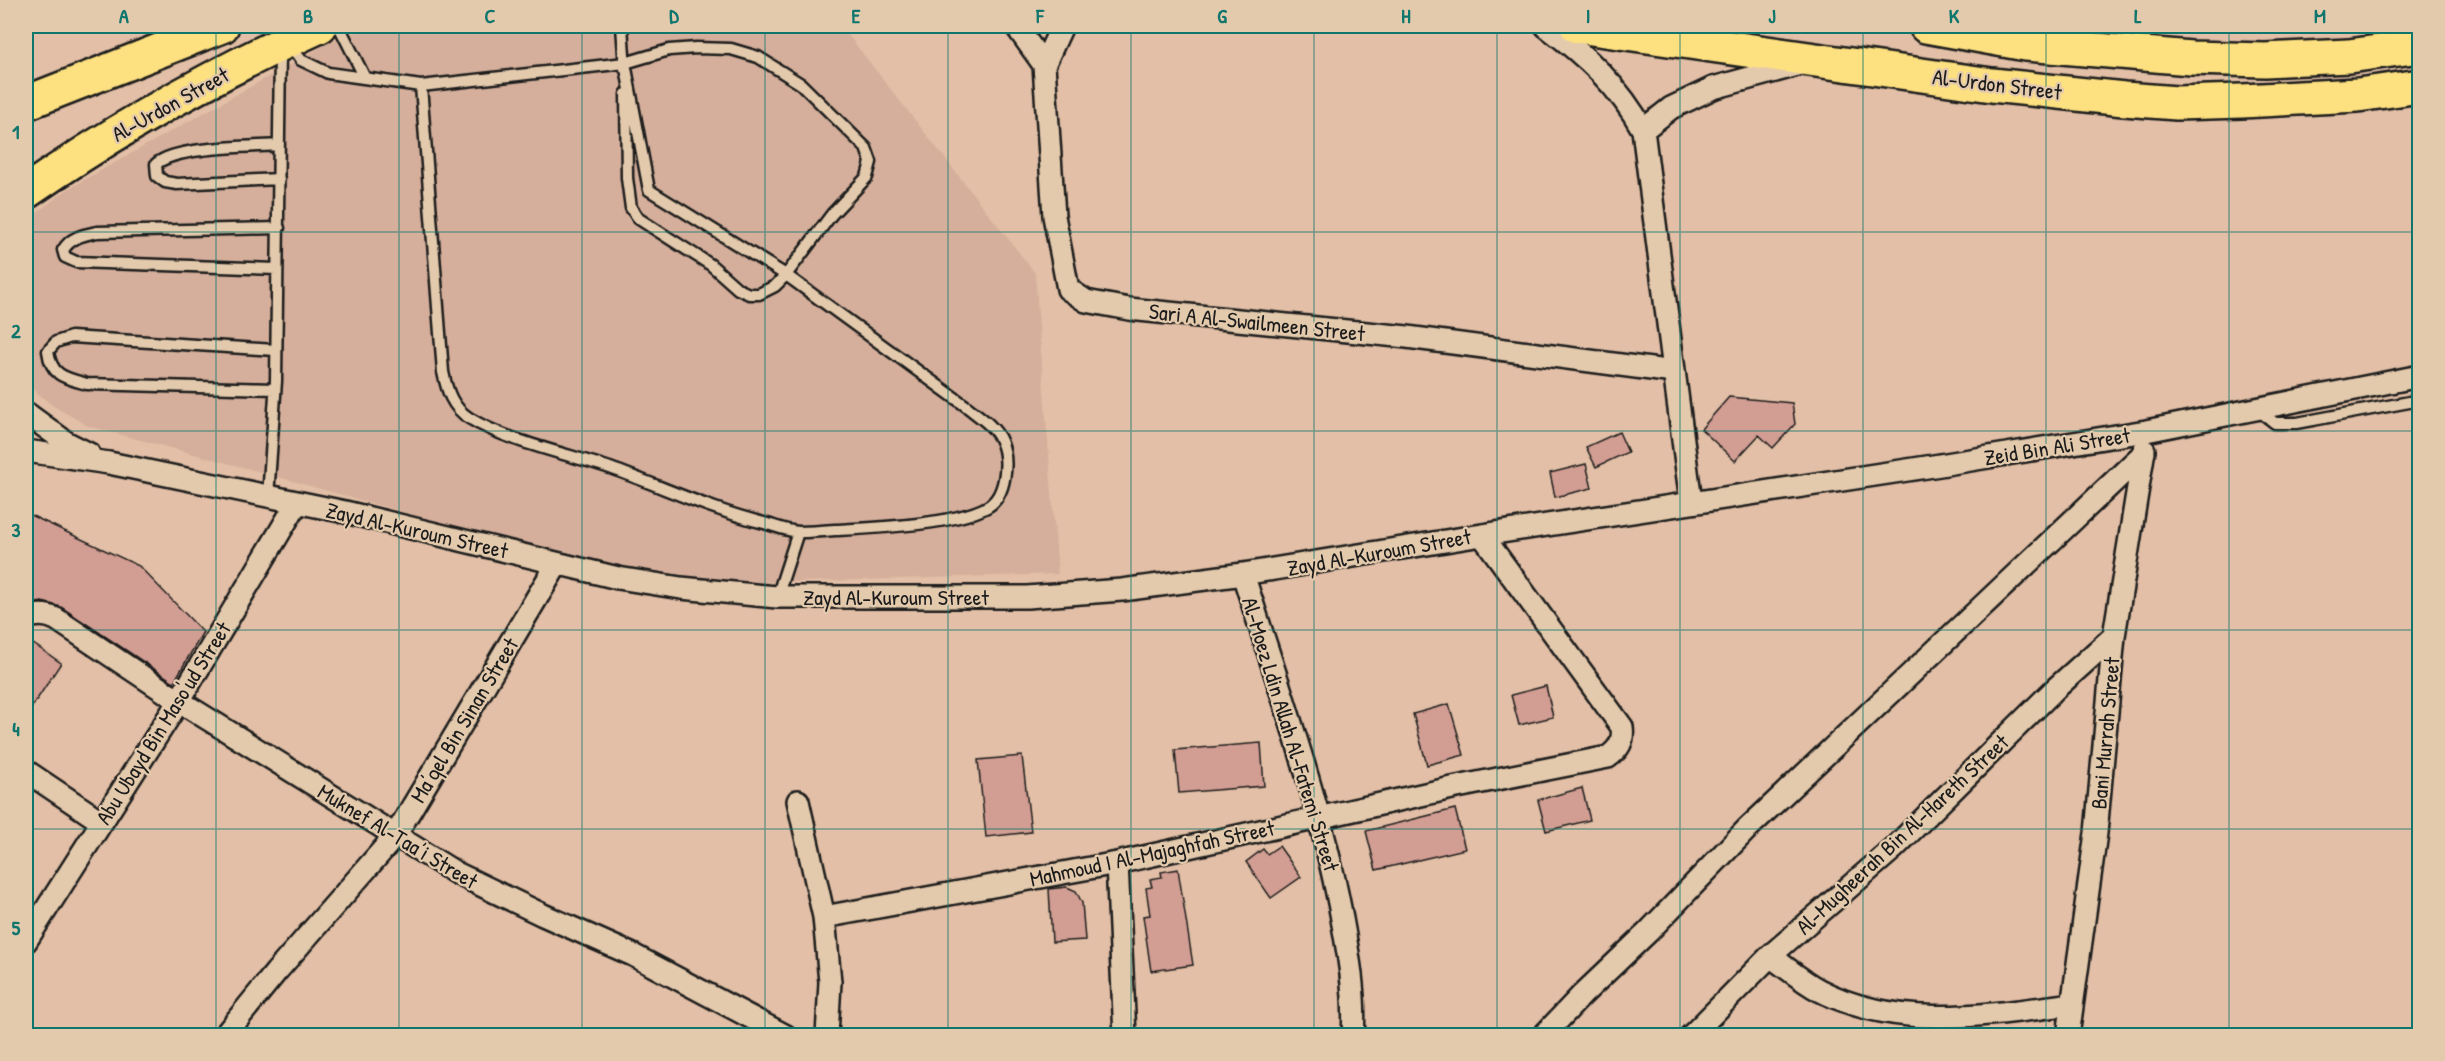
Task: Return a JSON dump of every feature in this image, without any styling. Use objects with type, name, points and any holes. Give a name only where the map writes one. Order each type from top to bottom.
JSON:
[{"type":"highway","name":"Al-Urdon Street","points":[[26,103],[222,26]]},
{"type":"highway","name":"Al-Urdon Street","points":[[26,192],[85,152],[166,103],[320,26]]},
{"type":"highway","name":"Al-Urdon Street","points":[[1577,26],[1992,86],[2176,103],[2358,95],[2420,86]]},
{"type":"highway","name":"Al-Urdon Street","points":[[1926,26],[2191,58],[2265,60],[2349,56],[2420,46]]},
{"type":"street","points":[[1016,26],[1044,65]]},
{"type":"street","name":"Sari A Al-Swailmeen Street","points":[[1062,26],[1044,65],[1054,216],[1068,289],[1086,302],[1185,316],[1407,337],[1674,372]]},
{"type":"street","points":[[1546,26],[1581,51],[1602,71],[1629,105],[1643,130],[1691,502]]},
{"type":"street","points":[[1643,130],[1671,108],[1713,88],[1815,60]]},
{"type":"street","name":"Zeid Bin Ali Street","points":[[1691,502],[2146,431],[2420,376]]},
{"type":"street","name":"Zayd Al-Kuroum Street","points":[[26,413],[67,443],[109,463]]},
{"type":"street","name":"Bani Murrah Street","points":[[2068,1035],[2096,832],[2114,636],[2146,431]]},
{"type":"street","name":"Zayd Al-Kuroum Street","points":[[26,451],[109,463],[345,512],[618,578],[681,588],[777,597],[1028,597],[1122,590],[1243,574],[1691,502]]},
{"type":"street","points":[[1543,1035],[1648,932],[1747,829],[2144,453]]},
{"type":"street","name":"Abu Ubayd Bin Maso'ud Street","points":[[26,941],[178,702],[297,503]]},
{"type":"street","name":"Mahmoud I Al-Majaghfah Street","points":[[824,917],[1117,863],[1452,788],[1608,757],[1615,752],[1624,737],[1622,727],[1482,534]]},
{"type":"street","name":"Ma’qel Bin Sinan Street","points":[[224,1035],[276,972],[395,837],[557,564]]},
{"type":"street","name":"Al-Moez Ldin Allah Al-Fatemi Street","points":[[1243,574],[1320,818],[1331,864],[1351,971],[1354,999],[1353,1035]]},
{"type":"street","name":"Muknef Al-Taa’i Street","points":[[26,618],[48,615],[57,620],[178,702],[395,837],[494,893],[633,955],[786,1035]]},
{"type":"street","name":"Al-Mugheerah Bin Al-Hareth Street","points":[[1691,1035],[1770,956],[1894,848],[2055,689],[2114,636]]},
{"type":"street","points":[[26,771],[102,822]]},
{"type":"street","points":[[798,801],[824,917],[830,982],[827,1035]]},
{"type":"street","points":[[1117,863],[1125,1035]]},
{"type":"street","points":[[1770,956],[1818,989],[1855,1005],[1896,1014],[1941,1017],[1973,1016],[2072,1004]]},
{"type":"lane","points":[[339,26],[365,78]]},
{"type":"lane","points":[[284,42],[301,60],[313,68],[328,73],[421,86],[625,63],[669,50],[731,49],[758,57],[801,84],[866,148],[871,162],[867,177],[832,214],[786,275],[767,291],[749,294],[738,289],[711,265],[639,219],[632,208],[627,178],[625,63],[622,26]]},
{"type":"lane","points":[[268,497],[275,389],[279,145],[284,42]]},
{"type":"lane","points":[[421,86],[443,372],[452,402],[468,417],[496,431],[611,469],[744,518],[798,532],[878,528],[934,521],[988,507],[999,494],[1005,474],[1001,440],[966,406],[786,275],[649,190],[625,63]]},
{"type":"lane","points":[[279,145],[182,153],[163,158],[156,164],[158,176],[165,182],[177,184],[279,179]]},
{"type":"lane","points":[[277,268],[76,262],[65,257],[63,250],[68,243],[81,235],[97,232],[279,228]]},
{"type":"lane","points":[[275,389],[87,384],[59,374],[50,365],[48,351],[56,342],[71,337],[276,350]]},
{"type":"lane","points":[[2258,409],[2275,423],[2286,424],[2420,400]]},
{"type":"lane","points":[[777,597],[798,532]]},
{"type":"shaded area","points":[[388,26],[841,26],[1035,273],[1058,574],[666,586],[88,426],[52,405],[28,385],[26,382],[26,221],[68,189],[343,35]]},
{"type":"building","points":[[1729,397],[1792,403],[1795,424],[1773,448],[1759,435],[1735,461],[1701,429]]},
{"type":"building","points":[[1619,432],[1628,452],[1596,467],[1586,447]]},
{"type":"building","points":[[1586,464],[1592,488],[1555,497],[1550,473]]},
{"type":"building","points":[[26,513],[139,566],[203,632],[174,682],[61,607],[42,602],[26,605]]},
{"type":"building","points":[[26,639],[61,663],[26,716]]},
{"type":"building","points":[[1546,686],[1553,717],[1519,725],[1511,695]]},
{"type":"building","points":[[1449,704],[1464,755],[1427,765],[1413,714]]},
{"type":"building","points":[[1261,743],[1264,786],[1179,793],[1175,750]]},
{"type":"building","points":[[1022,756],[1031,832],[986,837],[978,760]]},
{"type":"building","points":[[1582,788],[1590,820],[1546,831],[1538,800]]},
{"type":"building","points":[[1455,809],[1465,849],[1376,870],[1366,831]]},
{"type":"building","points":[[1279,846],[1301,877],[1271,898],[1246,862],[1263,849],[1267,854]]},
{"type":"building","points":[[1178,869],[1193,965],[1151,971],[1143,916],[1150,915],[1146,888],[1152,887],[1150,879],[1162,877],[1161,872]]},
{"type":"building","points":[[1067,887],[1076,891],[1082,903],[1085,940],[1052,942],[1049,889]]}]
